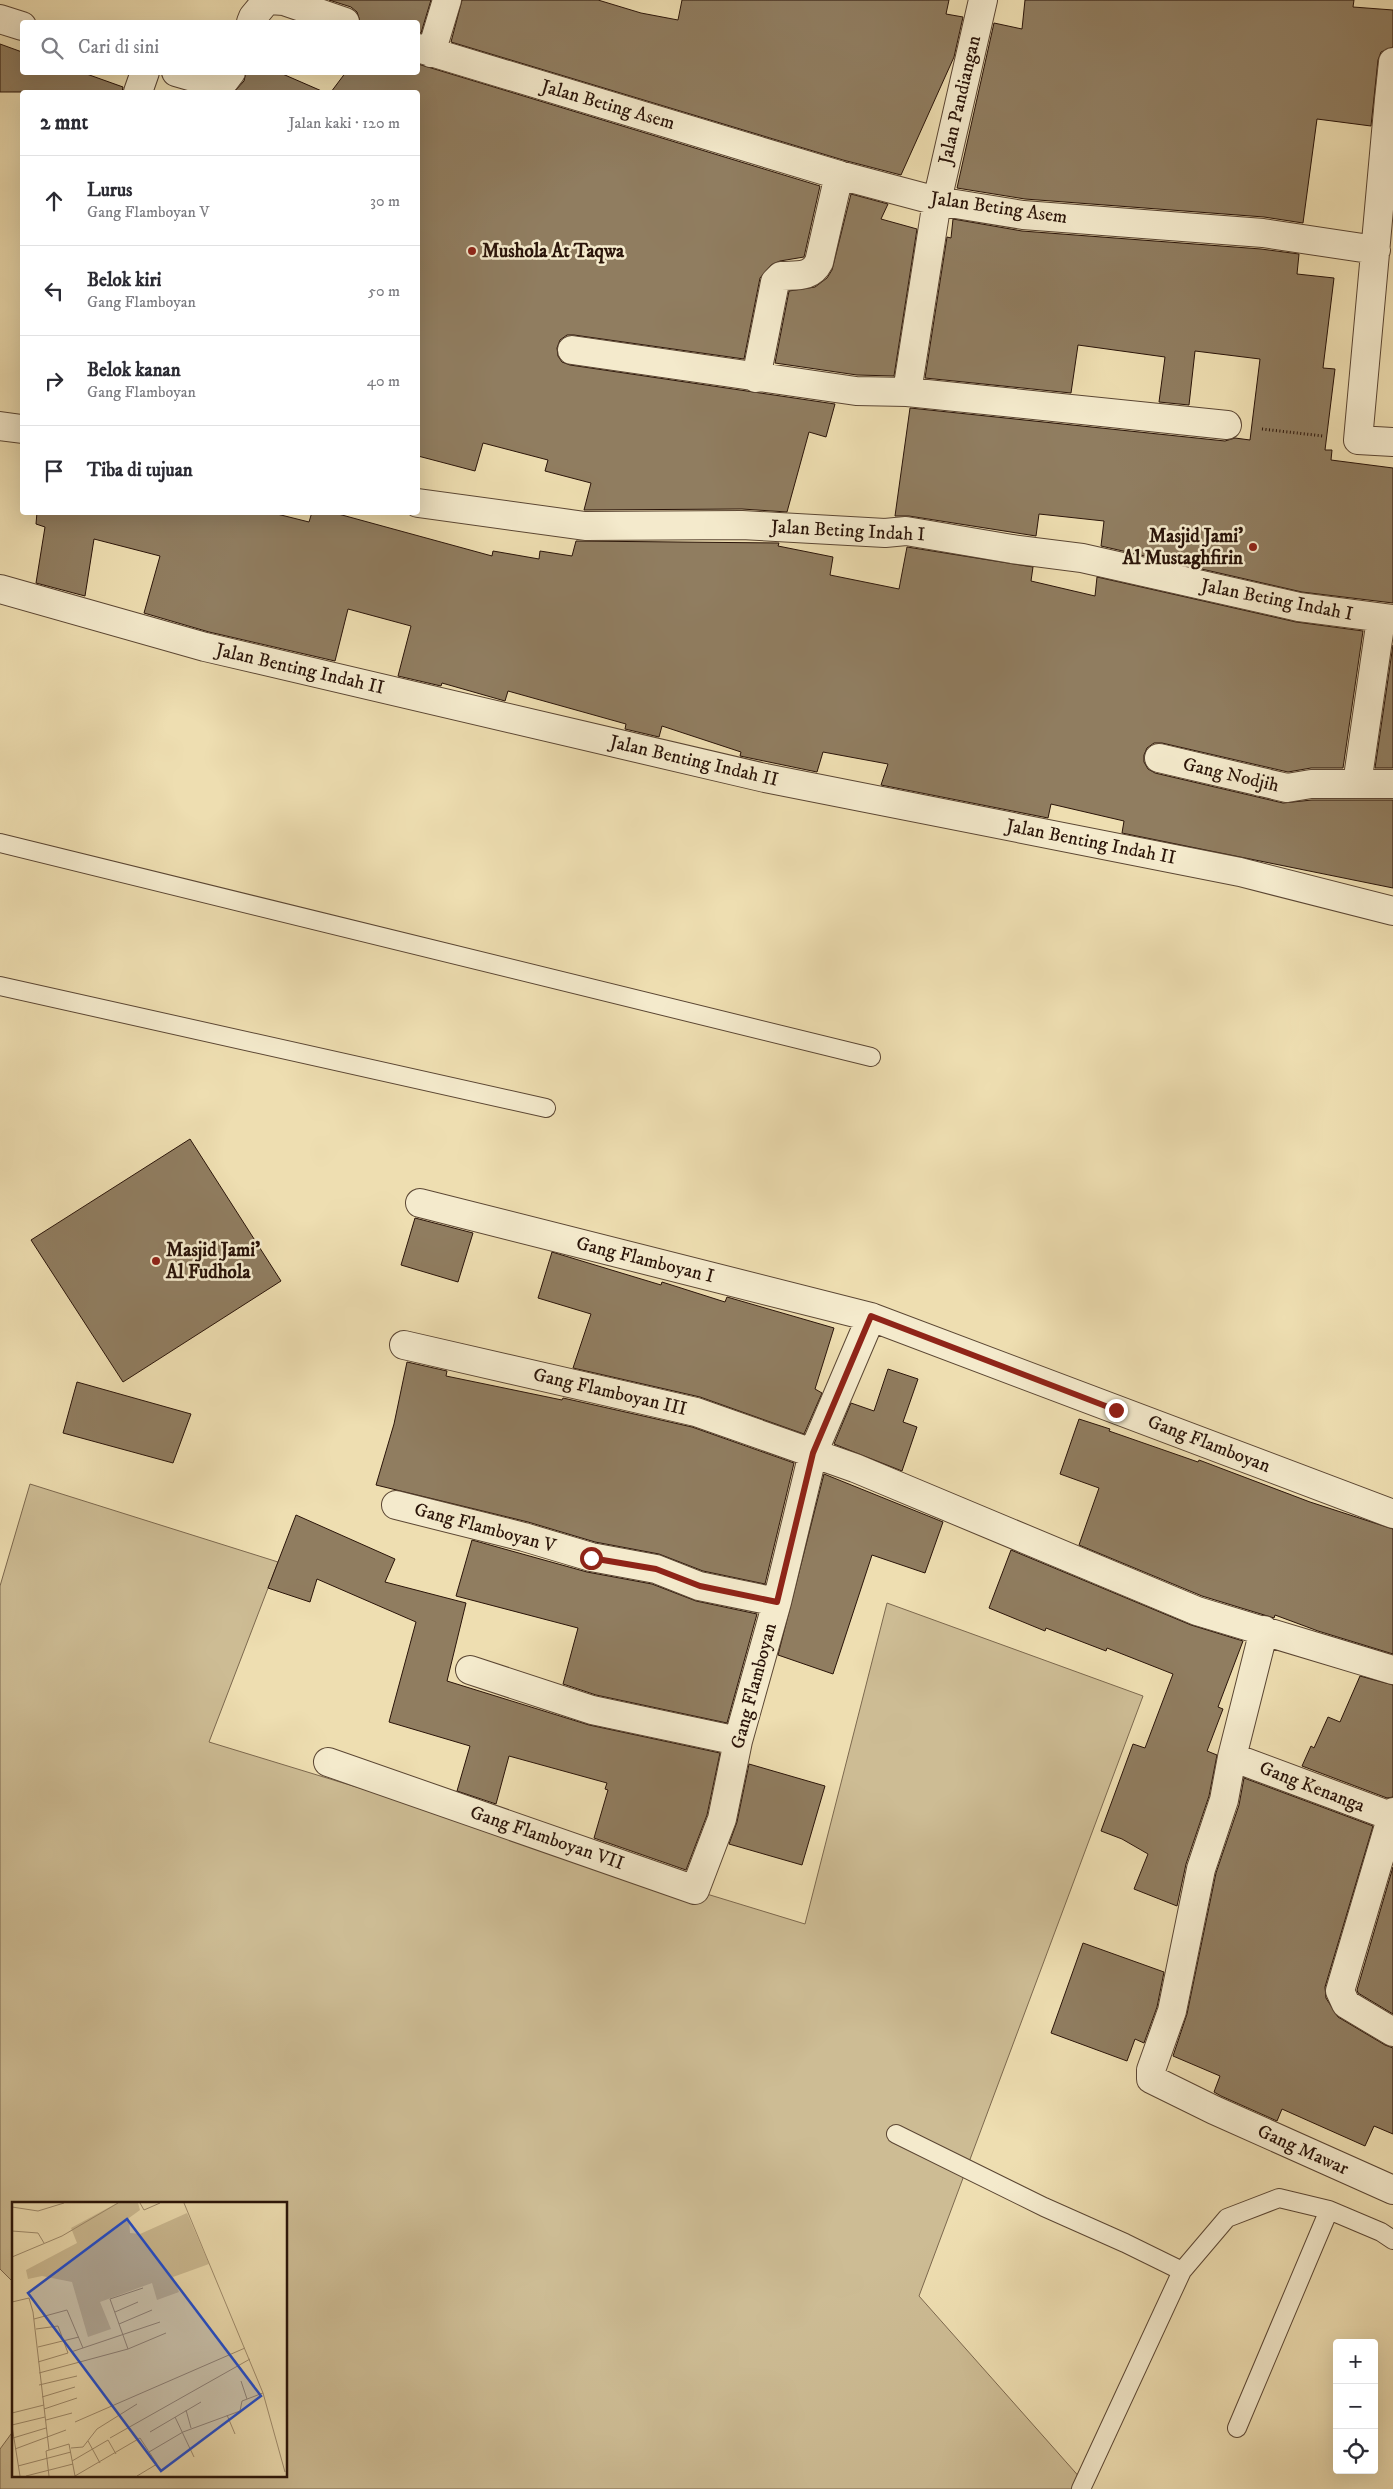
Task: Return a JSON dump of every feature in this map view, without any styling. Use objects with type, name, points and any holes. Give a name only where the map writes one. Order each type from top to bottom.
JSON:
[{"type":"street","points":[[252,20],[268,0],[284,1],[339,20]]},
{"type":"street","points":[[424,51],[447,0]]},
{"type":"street","name":"Jalan Pandiangan","points":[[907,392],[937,201],[983,0]]},
{"type":"street","points":[[0,19],[20,25]]},
{"type":"street","name":"Jalan Beting Asem","points":[[424,51],[839,175],[937,201],[1023,215],[1262,233],[1376,250]]},
{"type":"street","points":[[1393,62],[1392,90],[1358,440],[1393,442]]},
{"type":"street","points":[[139,90],[144,75]]},
{"type":"street","points":[[185,75],[207,82],[225,80],[229,75]]},
{"type":"street","points":[[756,378],[775,282],[781,276],[807,274],[815,270],[819,262],[839,175]]},
{"type":"street","points":[[572,350],[756,378],[856,390],[907,392],[1227,425]]},
{"type":"street","points":[[0,426],[20,430]]},
{"type":"street","name":"Jalan Beting Indah I","points":[[420,503],[585,526],[742,525],[885,533],[906,531],[1012,549],[1082,558],[1299,607],[1387,619]]},
{"type":"street","name":"Jalan Benting Indah II","points":[[0,589],[205,647],[765,778],[1240,872],[1393,911]]},
{"type":"street","points":[[1357,784],[1387,619]]},
{"type":"street","name":"Gang Nodjih","points":[[1159,758],[1287,788],[1311,784],[1393,784]]},
{"type":"street","name":"Gang Flamboyan I","points":[[420,1203],[871,1316]]},
{"type":"street","name":"Gang Flamboyan","points":[[722,1819],[738,1741],[777,1602],[813,1453],[871,1316],[1393,1514]]},
{"type":"street","name":"Gang Flamboyan III","points":[[404,1345],[696,1412],[864,1472],[1196,1610],[1393,1670]]},
{"type":"street","name":"Gang Flamboyan V","points":[[396,1505],[524,1537],[591,1558],[656,1569],[700,1586],[777,1602]]},
{"type":"street","points":[[1232,1757],[1264,1630]]},
{"type":"street","points":[[470,1670],[592,1710],[738,1741]]},
{"type":"street","name":"Gang Kenanga","points":[[1232,1757],[1393,1815]]},
{"type":"street","name":"Gang Mawar","points":[[1232,1757],[1224,1800],[1201,1869],[1172,2011],[1151,2070],[1151,2079],[1161,2086],[1393,2190]]},
{"type":"street","name":"Gang Flamboyan VII","points":[[328,1762],[694,1890],[722,1819]]},
{"type":"street","points":[[1393,1815],[1340,1991],[1341,1998],[1346,2004],[1393,2032]]},
{"type":"lane","points":[[0,843],[871,1057]]},
{"type":"lane","points":[[0,986],[546,1108]]},
{"type":"lane","points":[[896,2134],[1044,2207],[1182,2271]]},
{"type":"lane","points":[[1081,2489],[1182,2271],[1227,2218],[1279,2198],[1329,2210],[1393,2240]]},
{"type":"lane","points":[[1237,2428],[1329,2210]]},
{"type":"path","points":[[1227,425],[1358,440]]},
{"type":"shaded area","points":[[30,1484],[278,1562],[209,1742],[805,1924],[887,1603],[1143,1696],[919,2296],[1090,2489],[0,2489],[0,2449],[12,2433],[12,2476],[288,2476],[288,2202],[12,2202],[12,2281],[0,2269],[0,1586]]},
{"type":"building","points":[[329,0],[431,0],[421,33],[420,20],[360,20],[357,12],[351,7]]},
{"type":"building","points":[[462,0],[598,0],[641,13],[678,20],[682,0],[949,0],[946,14],[963,17],[954,57],[901,175],[843,160],[451,42]]},
{"type":"building","points":[[1025,0],[1354,0],[1353,7],[1393,10],[1393,47],[1381,52],[1378,60],[1371,126],[1317,119],[1303,223],[1264,217],[1025,199],[957,188],[994,23],[1022,29]]},
{"type":"building","points":[[0,44],[20,51],[20,75],[89,75],[123,87],[122,90],[20,90],[20,92],[0,92]]},
{"type":"building","points":[[420,65],[820,186],[804,257],[780,261],[771,265],[760,278],[744,359],[574,335],[567,335],[560,340],[557,348],[558,356],[562,362],[570,365],[835,404],[826,437],[809,432],[787,512],[742,509],[584,510],[591,483],[545,471],[548,460],[483,443],[475,471],[420,457],[420,90],[332,90],[344,75],[420,75]]},
{"type":"building","points":[[245,75],[285,75],[319,90],[236,90],[244,81]]},
{"type":"building","points":[[851,194],[888,204],[881,219],[917,229],[894,376],[857,375],[775,363],[789,291],[815,287],[827,278],[832,270]]},
{"type":"building","points":[[953,219],[1022,231],[1261,249],[1299,254],[1297,274],[1334,278],[1323,368],[1335,369],[1325,450],[1332,450],[1331,460],[1393,468],[1393,603],[1302,592],[1101,546],[1104,521],[1039,514],[1036,536],[909,516],[895,516],[910,408],[1225,441],[1235,438],[1250,440],[1260,359],[1195,351],[1189,405],[1159,402],[1165,357],[1078,345],[1071,393],[925,378],[947,237],[951,238]]},
{"type":"building","points":[[37,515],[281,515],[309,522],[311,515],[342,515],[492,556],[493,551],[539,559],[540,551],[572,556],[576,541],[779,543],[778,546],[833,557],[830,575],[899,589],[907,547],[1033,567],[1031,581],[1095,596],[1097,577],[1296,622],[1363,631],[1343,768],[1311,768],[1288,772],[1162,743],[1154,743],[1147,748],[1144,762],[1148,769],[1155,773],[1283,803],[1312,800],[1393,800],[1393,888],[1122,833],[1124,821],[1051,804],[1048,818],[881,785],[888,764],[823,752],[817,772],[740,756],[741,752],[662,726],[659,737],[625,729],[626,724],[508,691],[505,701],[442,683],[441,686],[398,676],[411,626],[348,609],[335,661],[209,632],[144,613],[160,556],[94,539],[85,596],[36,583],[45,527],[36,524]]},
{"type":"building","points":[[1393,645],[1393,768],[1375,768]]},
{"type":"building","name":"Masjid Jami' Al Fudhola","points":[[190,1139],[281,1281],[123,1382],[31,1240]]},
{"type":"building","points":[[415,1218],[473,1233],[458,1282],[401,1265]]},
{"type":"building","points":[[552,1252],[661,1285],[662,1282],[725,1302],[727,1297],[834,1328],[815,1389],[822,1393],[804,1434],[700,1397],[573,1368],[591,1314],[538,1298]]},
{"type":"building","points":[[407,1362],[447,1371],[446,1376],[562,1400],[563,1398],[692,1427],[794,1463],[765,1584],[703,1571],[659,1554],[595,1542],[528,1522],[376,1485],[394,1424]]},
{"type":"building","points":[[888,1369],[918,1379],[903,1422],[917,1427],[902,1471],[834,1444],[851,1403],[874,1411]]},
{"type":"building","points":[[77,1382],[191,1414],[173,1463],[63,1433]]},
{"type":"building","points":[[1079,1419],[1198,1462],[1199,1460],[1310,1502],[1393,1529],[1393,1654],[1318,1631],[1275,1615],[1274,1618],[1202,1596],[1079,1545],[1099,1488],[1060,1474]]},
{"type":"building","points":[[824,1474],[943,1522],[925,1573],[872,1555],[833,1674],[778,1655]]},
{"type":"building","points":[[296,1515],[395,1559],[385,1582],[466,1603],[447,1681],[589,1725],[720,1753],[707,1815],[686,1870],[594,1838],[608,1790],[605,1789],[607,1783],[509,1756],[496,1804],[457,1791],[470,1746],[389,1722],[416,1622],[317,1579],[310,1602],[268,1588]]},
{"type":"building","points":[[472,1540],[587,1572],[652,1584],[696,1601],[757,1614],[727,1723],[596,1695],[563,1684],[578,1628],[456,1596]]},
{"type":"building","points":[[1011,1550],[1191,1625],[1243,1641],[1218,1707],[1223,1709],[1207,1751],[1217,1755],[1209,1796],[1186,1864],[1177,1906],[1134,1889],[1148,1854],[1122,1839],[1101,1831],[1133,1744],[1145,1748],[1173,1674],[1107,1648],[1106,1651],[1046,1628],[1045,1631],[989,1608]]},
{"type":"building","points":[[1360,1676],[1393,1685],[1393,1797],[1387,1798],[1302,1766],[1311,1746],[1314,1748],[1328,1717],[1340,1722]]},
{"type":"building","points":[[749,1764],[825,1786],[802,1865],[729,1844],[737,1822]]},
{"type":"building","points":[[1244,1778],[1373,1826],[1325,1987],[1326,1998],[1338,2017],[1393,2048],[1393,2134],[1374,2126],[1365,2146],[1282,2109],[1277,2121],[1221,2096],[1214,2092],[1220,2076],[1173,2056],[1187,2014],[1216,1873],[1239,1805]]},
{"type":"building","points":[[1393,1867],[1393,2014],[1358,1993],[1357,1990]]},
{"type":"building","points":[[1083,1943],[1164,1972],[1157,2007],[1144,2043],[1135,2039],[1127,2061],[1051,2033]]},
{"type":"place","name":"Mushola At Taqwa","points":[[472,251]]},
{"type":"place","name":"Masjid Jami' Al Mustaghfirin","points":[[1253,547]]},
{"type":"place","name":"Masjid Jami' Al Fudhola","points":[[156,1261]]},
{"type":"route","points":[[591,1558],[656,1569],[700,1586],[777,1602],[813,1453],[871,1316],[1116,1410]]}]
